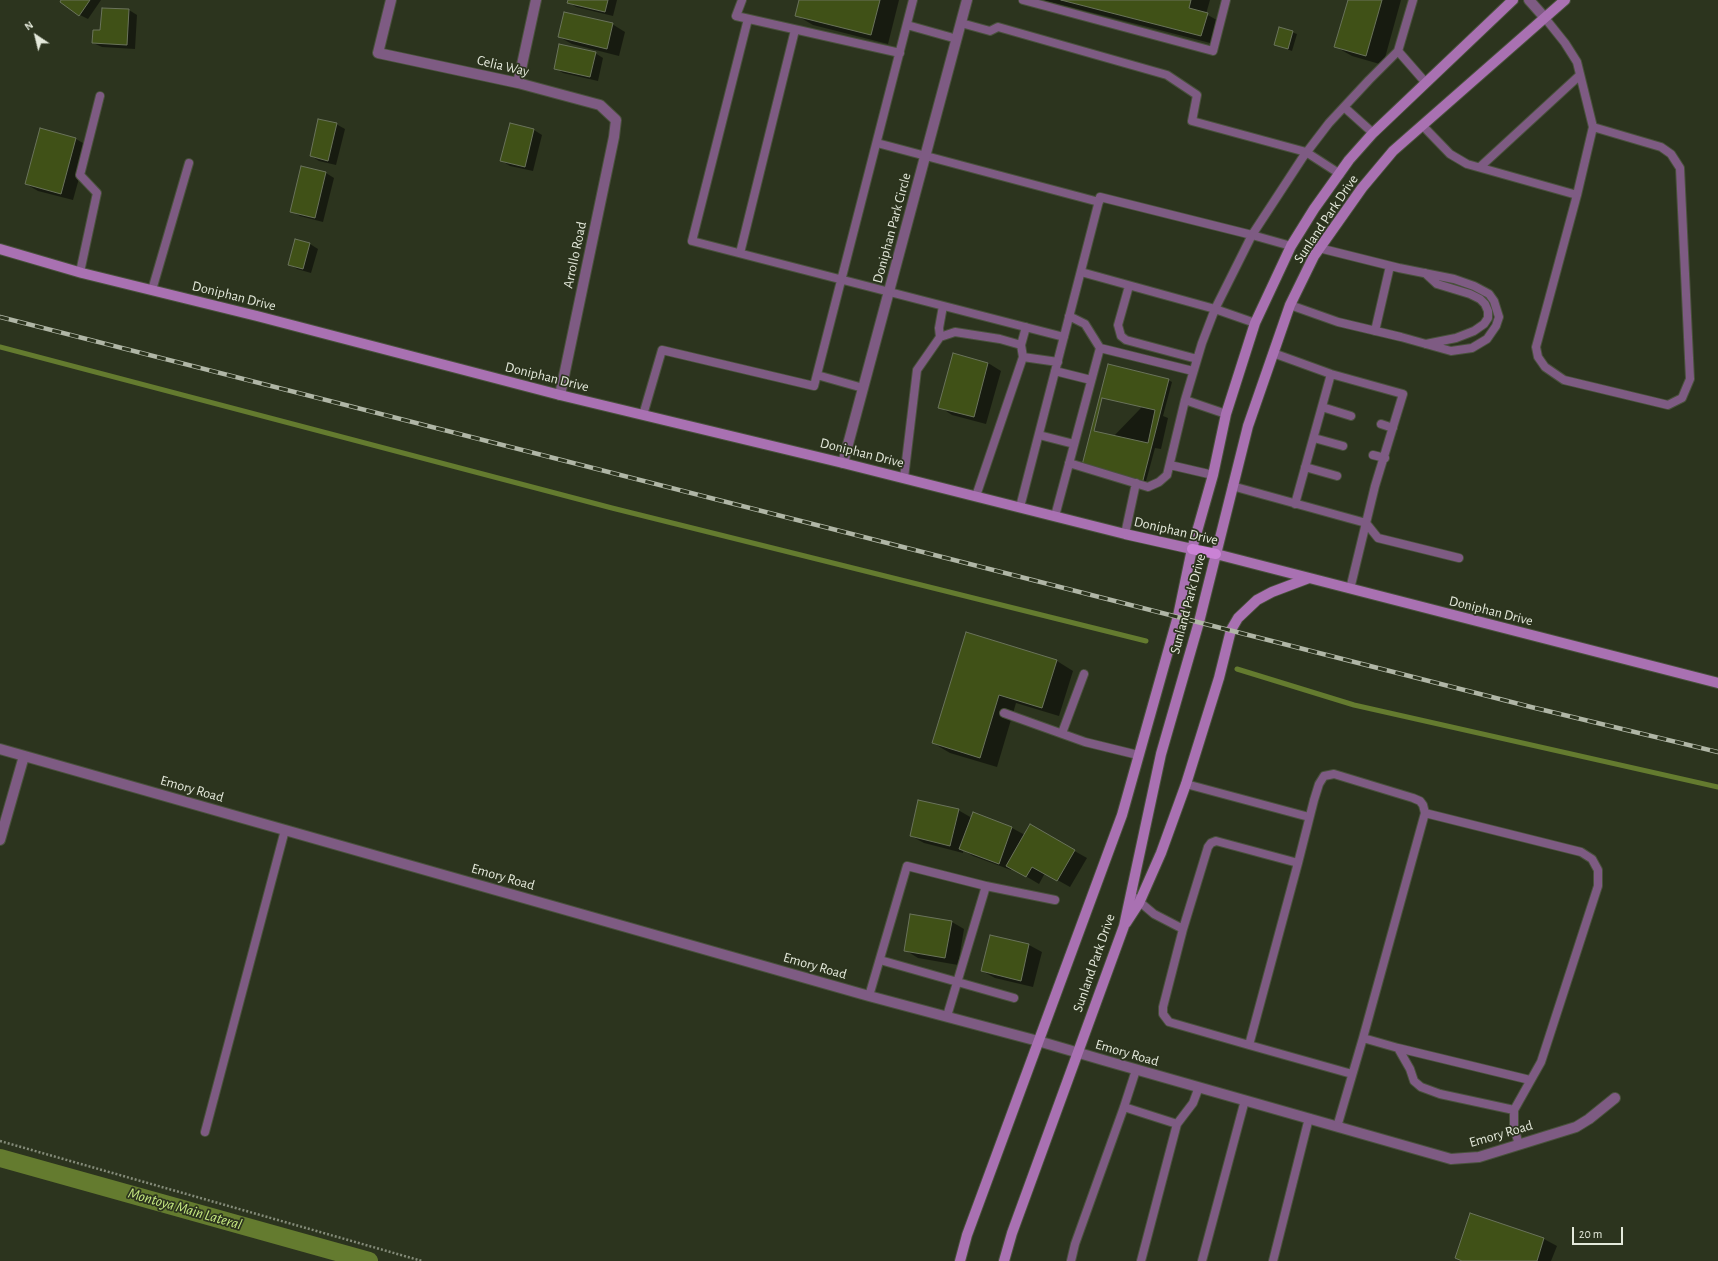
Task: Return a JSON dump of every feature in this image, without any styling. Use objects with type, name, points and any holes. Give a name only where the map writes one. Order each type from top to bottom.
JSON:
[{"type":"main road","name":"Sunland Park Drive","points":[[960,1261],[967,1235],[1122,815],[1178,616],[1192,549],[1213,475],[1226,414],[1255,323],[1291,246],[1314,209],[1340,174],[1373,133],[1514,0]]},
{"type":"main road","name":"Sunland Park Drive","points":[[1004,1261],[1012,1233],[1124,926],[1161,754],[1216,554],[1248,426],[1290,305],[1320,248],[1362,188],[1393,151],[1565,0]]},
{"type":"main road","name":"Doniphan Drive","points":[[0,249],[80,272],[560,395],[904,478],[1125,534],[1216,554],[1718,683]]},
{"type":"main road","points":[[1124,926],[1139,903],[1161,853],[1186,784],[1219,678],[1231,630],[1238,618],[1257,600],[1309,578]]},
{"type":"street","name":"Celia Way","points":[[391,0],[378,53],[518,84],[600,106],[616,120]]},
{"type":"street","points":[[518,84],[536,0]]},
{"type":"street","name":"Doniphan Park Circle","points":[[843,463],[967,0]]},
{"type":"street","points":[[1529,0],[1545,18]]},
{"type":"street","name":"Arrollo Road","points":[[560,395],[614,137],[616,120]]},
{"type":"street","name":"Emory Road","points":[[0,749],[869,996],[1038,1041],[1451,1159],[1479,1157],[1576,1127],[1589,1119],[1615,1098]]},
{"type":"street","points":[[0,840],[24,756]]},
{"type":"lane","points":[[742,0],[736,16],[900,53]]},
{"type":"lane","points":[[644,415],[662,350],[814,386],[913,0]]},
{"type":"lane","points":[[1023,0],[1213,51],[1226,0]]},
{"type":"lane","points":[[1069,464],[1148,487],[1154,486],[1167,475],[1196,359],[1215,309],[1252,235],[1270,205],[1306,152],[1344,107],[1398,51],[1413,0]]},
{"type":"lane","points":[[1545,18],[1565,43],[1577,62],[1593,127],[1577,195],[1536,347],[1538,357],[1545,367],[1564,380],[1668,405],[1682,398],[1690,380],[1680,168],[1671,154],[1662,147],[1593,127]]},
{"type":"lane","points":[[748,19],[692,241],[1064,337]]},
{"type":"lane","points":[[961,23],[990,31],[998,27],[1167,76],[1197,95],[1192,121],[1306,152],[1340,174]]},
{"type":"lane","points":[[907,25],[956,39]]},
{"type":"lane","points":[[740,253],[795,30]]},
{"type":"lane","points":[[1398,51],[1426,83]]},
{"type":"lane","points":[[1480,167],[1580,75]]},
{"type":"lane","points":[[80,272],[97,193],[80,174],[100,96]]},
{"type":"lane","points":[[1344,107],[1373,133]]},
{"type":"lane","points":[[1422,125],[1450,154],[1467,164],[1577,195]]},
{"type":"lane","points":[[877,143],[925,157],[1099,202]]},
{"type":"lane","points":[[152,290],[189,163]]},
{"type":"lane","points":[[1020,508],[1100,197],[1291,246]]},
{"type":"lane","points":[[1290,305],[1338,322],[1374,330],[1451,351],[1472,348],[1487,339],[1496,326],[1499,318],[1494,301],[1482,290],[1454,279],[1390,266],[1320,248]]},
{"type":"lane","points":[[1374,330],[1390,266]]},
{"type":"lane","points":[[1081,272],[1215,309],[1255,323]]},
{"type":"lane","points":[[1425,273],[1437,284],[1470,294],[1480,299],[1485,304],[1488,311],[1488,318],[1484,324],[1474,331],[1456,338],[1425,344]]},
{"type":"lane","points":[[1129,286],[1118,325],[1121,336],[1126,340],[1196,359]]},
{"type":"lane","points":[[940,337],[939,328],[943,306]]},
{"type":"lane","points":[[1069,316],[1085,324],[1100,348],[1193,371]]},
{"type":"lane","points":[[976,496],[1023,357],[1021,345],[1026,327]]},
{"type":"lane","points":[[904,478],[917,370],[940,337],[955,332],[1000,339],[1021,345]]},
{"type":"lane","points":[[1055,516],[1100,348]]},
{"type":"lane","points":[[1273,353],[1332,374],[1403,394],[1385,458],[1371,484],[1366,523],[1350,589]]},
{"type":"lane","points":[[1023,357],[1058,362]]},
{"type":"lane","points":[[1055,371],[1091,380]]},
{"type":"lane","points":[[1296,504],[1332,374]]},
{"type":"lane","points":[[817,375],[863,388]]},
{"type":"lane","points":[[1185,400],[1226,414]]},
{"type":"lane","points":[[1322,407],[1351,416]]},
{"type":"lane","points":[[1381,424],[1393,428]]},
{"type":"lane","points":[[1039,435],[1074,444]]},
{"type":"lane","points":[[1314,438],[1343,446]]},
{"type":"lane","points":[[1373,455],[1385,458]]},
{"type":"lane","points":[[1170,465],[1213,475]]},
{"type":"lane","points":[[1306,467],[1337,476]]},
{"type":"lane","points":[[1125,534],[1136,483]]},
{"type":"lane","points":[[1232,486],[1366,523],[1378,538],[1459,558]]},
{"type":"lane","points":[[1062,734],[1084,674]]},
{"type":"lane","points":[[1004,713],[1085,742],[1138,755]]},
{"type":"lane","points":[[1249,1045],[1319,784],[1324,776],[1334,774],[1420,801],[1424,805],[1425,813],[1337,1127]]},
{"type":"lane","points":[[1186,784],[1310,817]]},
{"type":"lane","points":[[1425,813],[1581,852],[1592,858],[1598,870],[1598,886],[1541,1062],[1514,1110],[1514,1127],[1519,1144]]},
{"type":"lane","points":[[205,1132],[285,830]]},
{"type":"lane","points":[[1298,863],[1216,841],[1211,843],[1205,854],[1183,929],[1162,1007],[1163,1014],[1169,1022],[1352,1074]]},
{"type":"lane","points":[[869,996],[907,866],[986,886],[1055,900]]},
{"type":"lane","points":[[947,1016],[986,886]]},
{"type":"lane","points":[[1130,894],[1154,914],[1183,929]]},
{"type":"lane","points":[[880,960],[1014,998]]},
{"type":"lane","points":[[1363,1038],[1530,1080]]},
{"type":"lane","points":[[1398,1048],[1410,1069],[1414,1081],[1421,1087],[1440,1094],[1514,1110]]},
{"type":"lane","points":[[1071,1261],[1136,1070]]},
{"type":"lane","points":[[1141,1261],[1177,1124],[1193,1103],[1199,1087]]},
{"type":"lane","points":[[1202,1261],[1245,1100]]},
{"type":"lane","points":[[1124,1107],[1177,1124]]},
{"type":"lane","points":[[1273,1261],[1309,1118]]},
{"type":"path","points":[[0,1141],[422,1261]]},
{"type":"building","points":[[61,0],[90,0],[79,16],[60,2]]},
{"type":"building","points":[[568,0],[608,0],[605,12],[567,3]]},
{"type":"building","points":[[799,0],[880,0],[871,35],[795,16]]},
{"type":"building","points":[[1061,0],[1191,0],[1189,8],[1208,13],[1201,36]]},
{"type":"building","points":[[1348,0],[1382,0],[1366,56],[1334,47]]},
{"type":"building","points":[[102,8],[129,9],[127,45],[92,43],[93,30],[100,30]]},
{"type":"building","points":[[564,12],[613,23],[607,49],[558,37]]},
{"type":"building","points":[[1279,27],[1293,31],[1288,49],[1274,45]]},
{"type":"building","points":[[559,44],[596,52],[590,77],[554,69]]},
{"type":"building","points":[[318,119],[337,123],[328,161],[310,156]]},
{"type":"building","points":[[510,123],[534,129],[525,167],[500,161]]},
{"type":"building","points":[[40,128],[76,138],[61,194],[25,184]]},
{"type":"building","points":[[301,166],[326,172],[315,218],[290,212]]},
{"type":"building","points":[[295,239],[310,243],[303,269],[288,265]]},
{"type":"building","points":[[953,353],[988,363],[974,417],[938,408]]},
{"type":"building","points":[[1108,364],[1169,379],[1142,484],[1081,469]]},
{"type":"building","points":[[1102,398],[1155,410],[1148,443],[1094,431]]},
{"type":"building","points":[[966,632],[1057,660],[1042,708],[999,695],[980,758],[932,743]]},
{"type":"building","points":[[918,800],[959,809],[950,846],[910,836]]},
{"type":"building","points":[[973,812],[1012,827],[999,864],[959,849]]},
{"type":"building","points":[[1030,824],[1075,850],[1057,881],[1032,867],[1026,877],[1006,866]]},
{"type":"building","points":[[910,914],[952,921],[945,958],[904,951]]},
{"type":"building","points":[[990,935],[1029,944],[1021,981],[981,971]]},
{"type":"building","points":[[1470,1213],[1544,1238],[1537,1261],[1462,1261],[1455,1258]]},
{"type":"waterway","points":[[0,347],[612,508],[1146,641]]},
{"type":"waterway","points":[[1237,669],[1354,705],[1718,787]]},
{"type":"waterway","name":"Montoya Main Lateral","points":[[0,1158],[369,1261]]},
{"type":"railway","points":[[0,317],[1531,707],[1718,752]]}]
